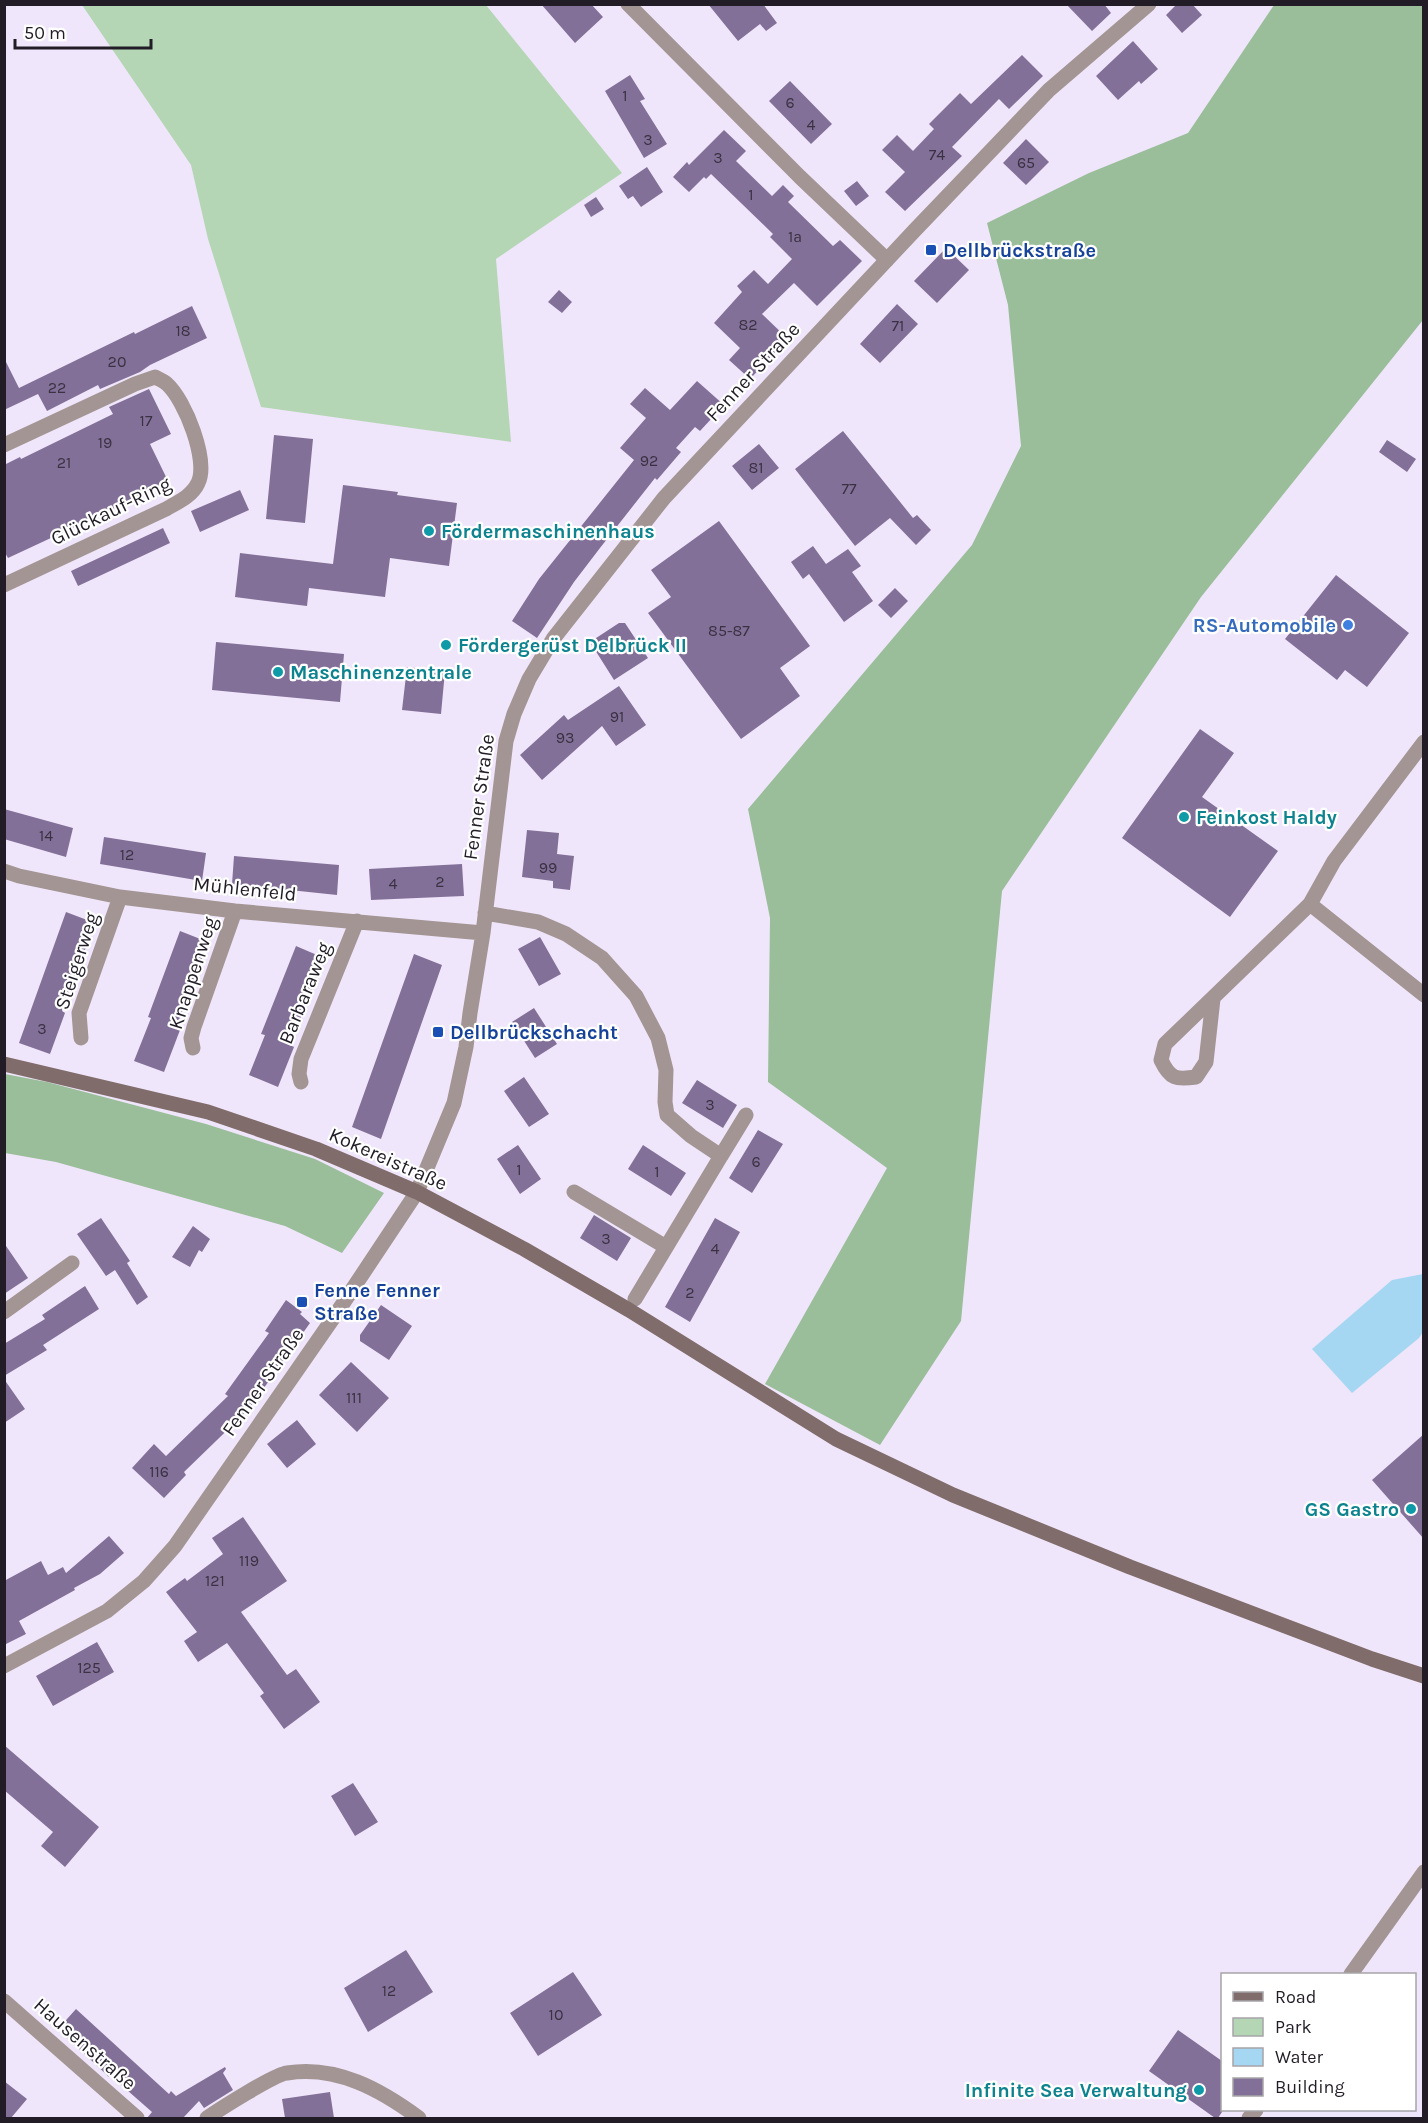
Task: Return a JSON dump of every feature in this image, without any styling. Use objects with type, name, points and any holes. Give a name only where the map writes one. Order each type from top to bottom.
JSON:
[{"type":"main road","name":"Kokereistraße","points":[[4,1064],[208,1112],[316,1149],[417,1192],[524,1249],[723,1368],[836,1439],[953,1495],[1131,1567],[1372,1659],[1424,1676]]},
{"type":"street","points":[[627,4],[800,177],[887,260]]},
{"type":"street","name":"Fenner Straße","points":[[4,1666],[107,1611],[144,1581],[175,1546],[417,1192],[454,1103],[466,1047],[483,933],[506,741],[514,714],[539,661],[553,639],[664,498],[887,260],[1049,90],[1149,4]]},
{"type":"street","name":"Glückauf-Ring","points":[[4,446],[135,384],[155,377],[167,383],[183,406],[194,432],[200,456],[199,482],[188,496],[166,509],[4,585]]},
{"type":"street","points":[[1213,999],[1206,1062],[1196,1077],[1181,1079],[1168,1074],[1161,1060],[1165,1044],[1310,904],[1334,861],[1424,742]]},
{"type":"street","name":"Mühlenfeld","points":[[4,871],[120,897],[483,933]]},
{"type":"street","name":"Steigerweg","points":[[81,1038],[79,1013],[120,897]]},
{"type":"street","points":[[1310,904],[1424,996]]},
{"type":"street","name":"Knappenweg","points":[[193,1048],[191,1038],[194,1027],[235,910]]},
{"type":"street","points":[[485,913],[538,922],[566,934],[602,958],[636,996],[658,1038],[666,1070],[667,1115],[691,1136],[721,1156]]},
{"type":"street","name":"Barbaraweg","points":[[301,1082],[299,1074],[301,1059],[357,921]]},
{"type":"street","points":[[635,1299],[746,1114]]},
{"type":"street","points":[[574,1192],[666,1247]]},
{"type":"street","points":[[4,1312],[72,1263]]},
{"type":"street","points":[[1352,1973],[1424,1872]]},
{"type":"street","name":"Hausenstraße","points":[[4,2001],[137,2118]]},
{"type":"street","points":[[207,2118],[285,2073],[302,2072],[339,2076],[368,2085],[419,2118]]},
{"type":"green space","points":[[82,5],[486,5],[622,173],[496,259],[511,442],[261,407],[208,239],[191,165]]},
{"type":"green space","points":[[1274,5],[1423,5],[1423,320],[1201,597],[1002,891],[961,1321],[880,1445],[765,1384],[887,1168],[768,1082],[770,918],[748,809],[972,545],[1021,446],[1008,305],[987,223],[1089,173],[1188,133]]},
{"type":"green space","points":[[5,1074],[47,1082],[206,1124],[315,1159],[384,1193],[342,1253],[285,1226],[56,1162],[5,1153]]},
{"type":"water","points":[[1423,1274],[1423,1332],[1419,1338],[1352,1393],[1312,1349],[1392,1280]]},
{"type":"building","points":[[541,4],[591,4],[603,17],[575,43]]},
{"type":"building","points":[[708,4],[763,4],[777,23],[766,31],[760,24],[738,41]]},
{"type":"building","points":[[1066,4],[1104,4],[1111,13],[1092,31]]},
{"type":"building","points":[[1177,4],[1192,4],[1202,15],[1182,33],[1166,15]]},
{"type":"building","points":[[1133,41],[1158,69],[1141,84],[1139,81],[1118,100],[1096,76]]},
{"type":"building","points":[[1022,55],[1043,76],[1009,109],[999,99],[952,147],[962,156],[905,211],[885,192],[905,172],[882,150],[897,135],[913,151],[934,129],[929,124],[960,93],[971,104]]},
{"type":"building","points":[[630,75],[645,99],[640,101],[667,144],[644,158],[605,91]]},
{"type":"building","points":[[790,81],[832,124],[811,144],[769,101]]},
{"type":"building","points":[[724,130],[746,151],[736,161],[772,196],[783,185],[794,196],[788,202],[833,246],[840,240],[862,261],[817,306],[794,283],[762,314],[788,339],[750,379],[729,360],[740,348],[714,323],[742,292],[737,286],[754,270],[768,284],[792,259],[770,237],[773,234],[711,174],[706,179],[704,177],[689,192],[673,177],[687,162],[689,165]]},
{"type":"building","points":[[1026,139],[1049,162],[1026,185],[1003,163]]},
{"type":"building","points":[[647,167],[663,192],[641,207],[633,196],[628,199],[619,186]]},
{"type":"building","points":[[857,181],[869,196],[856,206],[844,191]]},
{"type":"building","points":[[596,197],[604,209],[591,217],[584,205]]},
{"type":"building","points":[[946,248],[969,270],[937,303],[914,281]]},
{"type":"building","points":[[559,290],[572,302],[562,313],[548,302]]},
{"type":"building","points":[[897,304],[918,324],[880,363],[860,344]]},
{"type":"building","points":[[192,306],[207,338],[140,372],[100,389],[98,385],[47,411],[38,394],[4,410],[4,358],[19,388]]},
{"type":"building","points":[[697,381],[724,405],[700,431],[695,427],[676,448],[681,452],[657,480],[655,478],[600,548],[574,582],[537,638],[512,621],[539,579],[634,460],[620,448],[646,418],[630,404],[645,388],[670,410]]},
{"type":"building","points":[[149,389],[171,434],[150,444],[169,483],[8,558],[4,551],[4,465],[113,414],[109,407]]},
{"type":"building","points":[[843,431],[913,518],[917,515],[931,530],[916,545],[890,518],[855,546],[795,469]]},
{"type":"building","points":[[274,435],[313,439],[305,523],[266,519]]},
{"type":"building","points":[[1387,440],[1416,459],[1407,472],[1379,452]]},
{"type":"building","points":[[759,444],[779,468],[752,490],[732,466]]},
{"type":"building","points":[[343,485],[457,503],[449,566],[390,558],[385,597],[309,588],[307,606],[235,597],[240,553],[333,564]]},
{"type":"building","points":[[240,490],[249,510],[200,532],[191,511]]},
{"type":"building","points":[[719,521],[810,646],[780,668],[800,696],[741,739],[648,613],[671,597],[651,570]]},
{"type":"building","points":[[163,528],[170,543],[78,586],[71,571]]},
{"type":"building","points":[[813,546],[826,564],[848,549],[861,566],[852,572],[873,601],[844,622],[809,574],[803,579],[791,562]]},
{"type":"building","name":"RS-Automobile","points":[[1336,575],[1409,633],[1367,687],[1345,670],[1337,680],[1285,639]]},
{"type":"building","points":[[895,588],[908,601],[891,618],[878,605]]},
{"type":"building","points":[[619,623],[625,623],[648,658],[614,680],[590,642]]},
{"type":"building","name":"Maschinenzentrale","points":[[216,642],[344,654],[340,702],[212,690]]},
{"type":"building","points":[[407,667],[424,669],[426,679],[431,669],[445,671],[441,714],[402,710]]},
{"type":"building","points":[[619,686],[646,725],[616,746],[602,726],[542,780],[520,755],[564,715],[568,720]]},
{"type":"building","name":"Feinkost Haldy","points":[[1200,729],[1234,753],[1202,797],[1278,851],[1230,917],[1122,838]]},
{"type":"building","points":[[4,809],[73,828],[66,857],[4,839]]},
{"type":"building","points":[[527,830],[559,833],[557,854],[574,856],[570,890],[553,888],[553,881],[522,877]]},
{"type":"building","points":[[104,837],[206,853],[202,881],[100,864]]},
{"type":"building","points":[[234,856],[339,865],[337,895],[232,884]]},
{"type":"building","points":[[462,864],[464,896],[371,900],[369,869]]},
{"type":"building","points":[[66,912],[95,923],[62,1011],[65,1013],[50,1054],[19,1043]]},
{"type":"building","points":[[180,931],[208,942],[176,1028],[180,1030],[164,1072],[134,1061]]},
{"type":"building","points":[[540,937],[561,974],[539,986],[518,949]]},
{"type":"building","points":[[296,946],[324,958],[290,1045],[294,1047],[278,1087],[249,1075],[265,1035],[261,1034]]},
{"type":"building","points":[[414,954],[442,965],[381,1139],[352,1127]]},
{"type":"building","points":[[534,1008],[557,1044],[535,1058],[512,1022]]},
{"type":"building","points":[[524,1077],[549,1114],[529,1127],[504,1091]]},
{"type":"building","points":[[697,1080],[737,1105],[723,1128],[682,1103]]},
{"type":"building","points":[[758,1130],[783,1144],[752,1193],[729,1178]]},
{"type":"building","points":[[518,1145],[541,1179],[520,1194],[497,1159]]},
{"type":"building","points":[[643,1145],[686,1173],[671,1196],[628,1169]]},
{"type":"building","points":[[594,1215],[631,1238],[617,1261],[580,1238]]},
{"type":"building","points":[[101,1218],[130,1261],[127,1263],[148,1297],[137,1305],[115,1270],[106,1276],[77,1234]]},
{"type":"building","points":[[715,1218],[740,1232],[690,1322],[665,1307]]},
{"type":"building","points":[[193,1226],[210,1239],[202,1252],[199,1250],[190,1267],[172,1257]]},
{"type":"building","points":[[4,1243],[28,1278],[4,1294]]},
{"type":"building","points":[[85,1286],[99,1309],[43,1345],[47,1350],[4,1376],[4,1344],[45,1319],[42,1315]]},
{"type":"building","points":[[286,1300],[302,1312],[300,1314],[310,1323],[249,1409],[184,1472],[186,1475],[164,1498],[132,1468],[154,1444],[166,1456],[228,1396],[225,1394],[269,1333],[265,1331]]},
{"type":"building","points":[[381,1305],[412,1326],[389,1360],[360,1341],[360,1335]]},
{"type":"building","points":[[351,1362],[389,1398],[357,1432],[319,1395]]},
{"type":"building","points":[[4,1379],[25,1409],[4,1423]]},
{"type":"building","points":[[297,1420],[316,1444],[287,1468],[267,1444]]},
{"type":"building","name":"GS Gastro","points":[[1424,1434],[1424,1539],[1372,1480]]},
{"type":"building","points":[[243,1517],[287,1581],[241,1612],[287,1675],[296,1669],[320,1702],[284,1729],[260,1696],[264,1693],[227,1643],[198,1662],[184,1641],[197,1632],[166,1592],[185,1578],[187,1581],[223,1554],[212,1538]]},
{"type":"building","points":[[109,1536],[124,1553],[100,1574],[19,1621],[26,1634],[4,1645],[4,1581],[41,1561],[48,1575],[63,1567],[66,1573]]},
{"type":"building","points":[[97,1642],[114,1672],[53,1706],[36,1676]]},
{"type":"building","points":[[4,1745],[99,1827],[65,1867],[41,1846],[53,1832],[4,1790]]},
{"type":"building","points":[[353,1783],[378,1822],[355,1836],[331,1796]]},
{"type":"building","points":[[406,1950],[433,1992],[368,2032],[344,1988]]},
{"type":"building","points":[[573,1972],[602,2015],[538,2056],[510,2013]]},
{"type":"building","points":[[76,2009],[169,2094],[171,2091],[176,2096],[225,2067],[223,2073],[233,2090],[204,2108],[199,2101],[183,2118],[147,2118],[152,2112],[111,2076],[109,2077],[58,2029]]},
{"type":"building","name":"Infinite Sea Verwaltung","points":[[1178,2030],[1221,2060],[1222,2112],[1218,2118],[1215,2118],[1149,2071]]},
{"type":"building","points":[[4,2081],[27,2099],[11,2118],[4,2118]]},
{"type":"building","points":[[330,2092],[334,2118],[285,2118],[282,2099]]},
{"type":"place","name":"Dellbrückstraße","points":[[931,250]]},
{"type":"place","name":"Fördermaschinenhaus","points":[[429,531]]},
{"type":"place","name":"RS-Automobile","points":[[1348,625]]},
{"type":"place","name":"Fördergerüst Delbrück II","points":[[446,645]]},
{"type":"place","name":"Maschinenzentrale","points":[[278,672]]},
{"type":"place","name":"Feinkost Haldy","points":[[1184,817]]},
{"type":"place","name":"Dellbrückschacht","points":[[438,1032]]},
{"type":"place","name":"Fenne Fenner Straße","points":[[302,1302]]},
{"type":"place","name":"GS Gastro","points":[[1411,1509]]},
{"type":"place","name":"Infinite Sea Verwaltung","points":[[1199,2090]]}]
